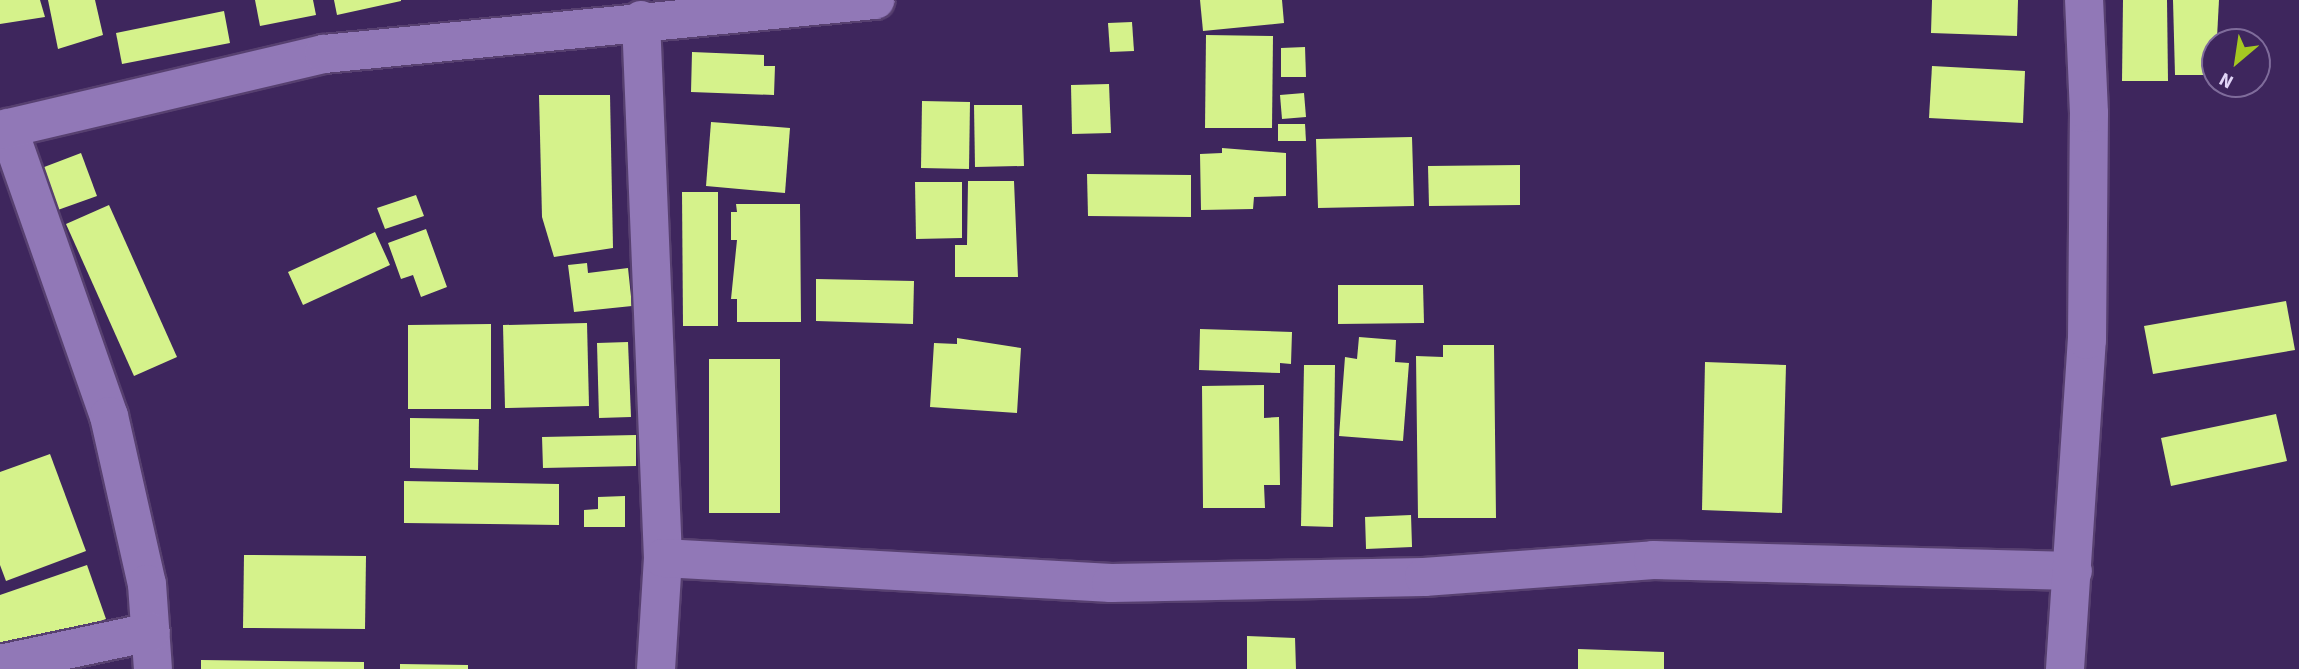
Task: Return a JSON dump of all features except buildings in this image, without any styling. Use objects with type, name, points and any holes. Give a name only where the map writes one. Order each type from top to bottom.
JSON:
[{"type":"street","points":[[0,664],[152,651],[147,584],[108,416],[4,129],[324,54],[641,20],[875,0]]},
{"type":"street","points":[[2065,669],[2087,340],[2089,113],[2084,0]]},
{"type":"street","points":[[641,20],[663,558],[656,669]]},
{"type":"street","points":[[663,558],[1111,583],[1424,577],[1653,560],[2073,570]]}]
